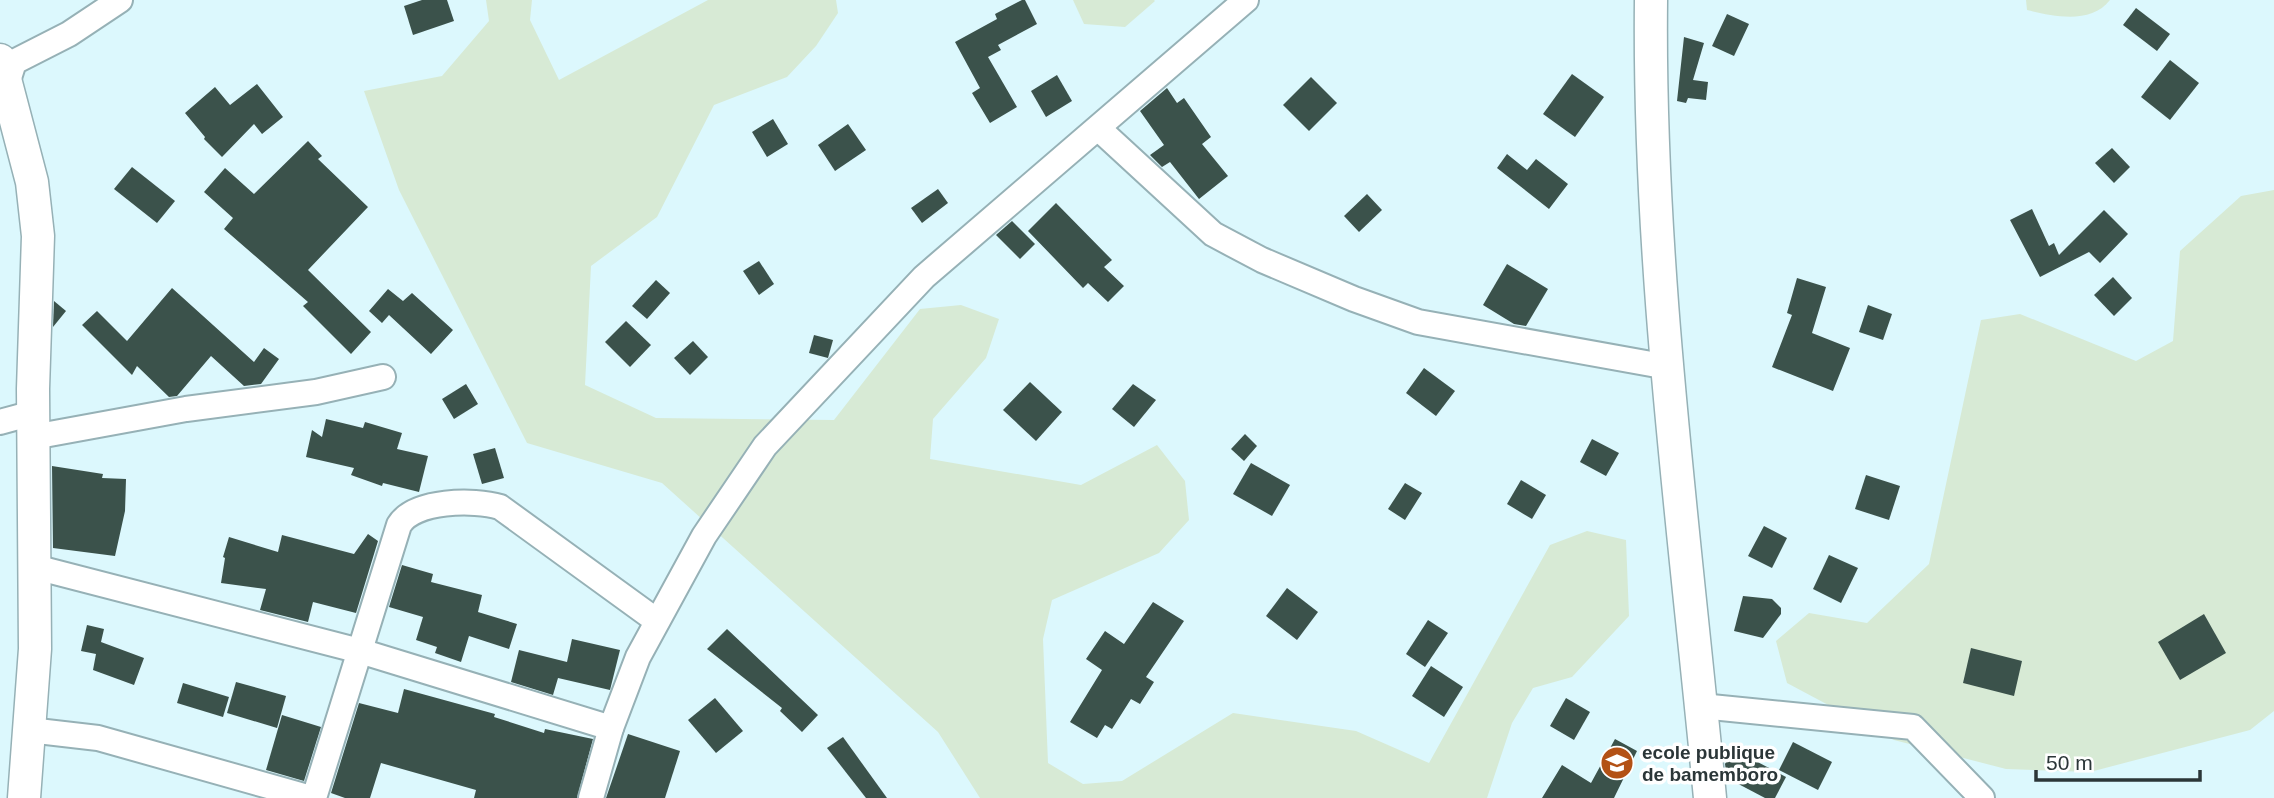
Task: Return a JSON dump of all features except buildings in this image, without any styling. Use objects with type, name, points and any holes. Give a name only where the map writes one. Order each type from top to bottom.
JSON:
[{"type":"street","points":[[24,798],[35,649],[33,425],[39,263],[36,208],[4,72],[14,62],[69,34],[120,0]]},
{"type":"street","points":[[591,798],[611,728],[629,679],[657,621],[732,492],[796,410],[924,277],[1246,0]]},
{"type":"street","points":[[1651,0],[1651,148],[1668,367],[1710,798]]},
{"type":"street","points":[[1099,129],[1213,234],[1262,260],[1354,299],[1418,322],[1668,367]]},
{"type":"street","points":[[0,422],[33,425],[187,409],[316,392],[383,377]]},
{"type":"street","points":[[29,730],[98,738],[312,798],[399,525],[405,515],[417,509],[469,502],[484,502],[500,507],[657,621]]},
{"type":"street","points":[[35,567],[360,651],[611,728]]},
{"type":"street","points":[[1701,706],[1913,727],[1982,798]]},
{"type":"green space","points":[[486,0],[532,0],[530,20],[559,80],[708,0],[836,0],[838,13],[816,46],[787,77],[714,105],[657,217],[591,266],[585,385],[656,418],[834,420],[920,309],[961,305],[999,319],[986,358],[933,419],[930,459],[1081,485],[1157,445],[1185,481],[1189,520],[1159,553],[1052,600],[1043,639],[1048,763],[1083,784],[1122,781],[1233,713],[1356,731],[1429,763],[1550,545],[1587,531],[1626,540],[1629,616],[1572,677],[1533,688],[1512,723],[1487,798],[980,798],[938,732],[662,483],[527,443],[399,190],[364,91],[442,76],[489,21]]},
{"type":"green space","points":[[1073,0],[1155,1],[1125,27],[1084,24]]},
{"type":"green space","points":[[2026,0],[2110,0],[2093,13],[2071,17],[2027,10]]},
{"type":"green space","points":[[2274,190],[2274,711],[2250,730],[2090,772],[2006,769],[1894,740],[1787,683],[1776,641],[1809,613],[1867,623],[1929,564],[1981,320],[2020,314],[2136,361],[2173,341],[2180,251],[2241,196]]},
{"type":"place","name":"ecole publique de bamemboro","points":[[1617,763]]}]
